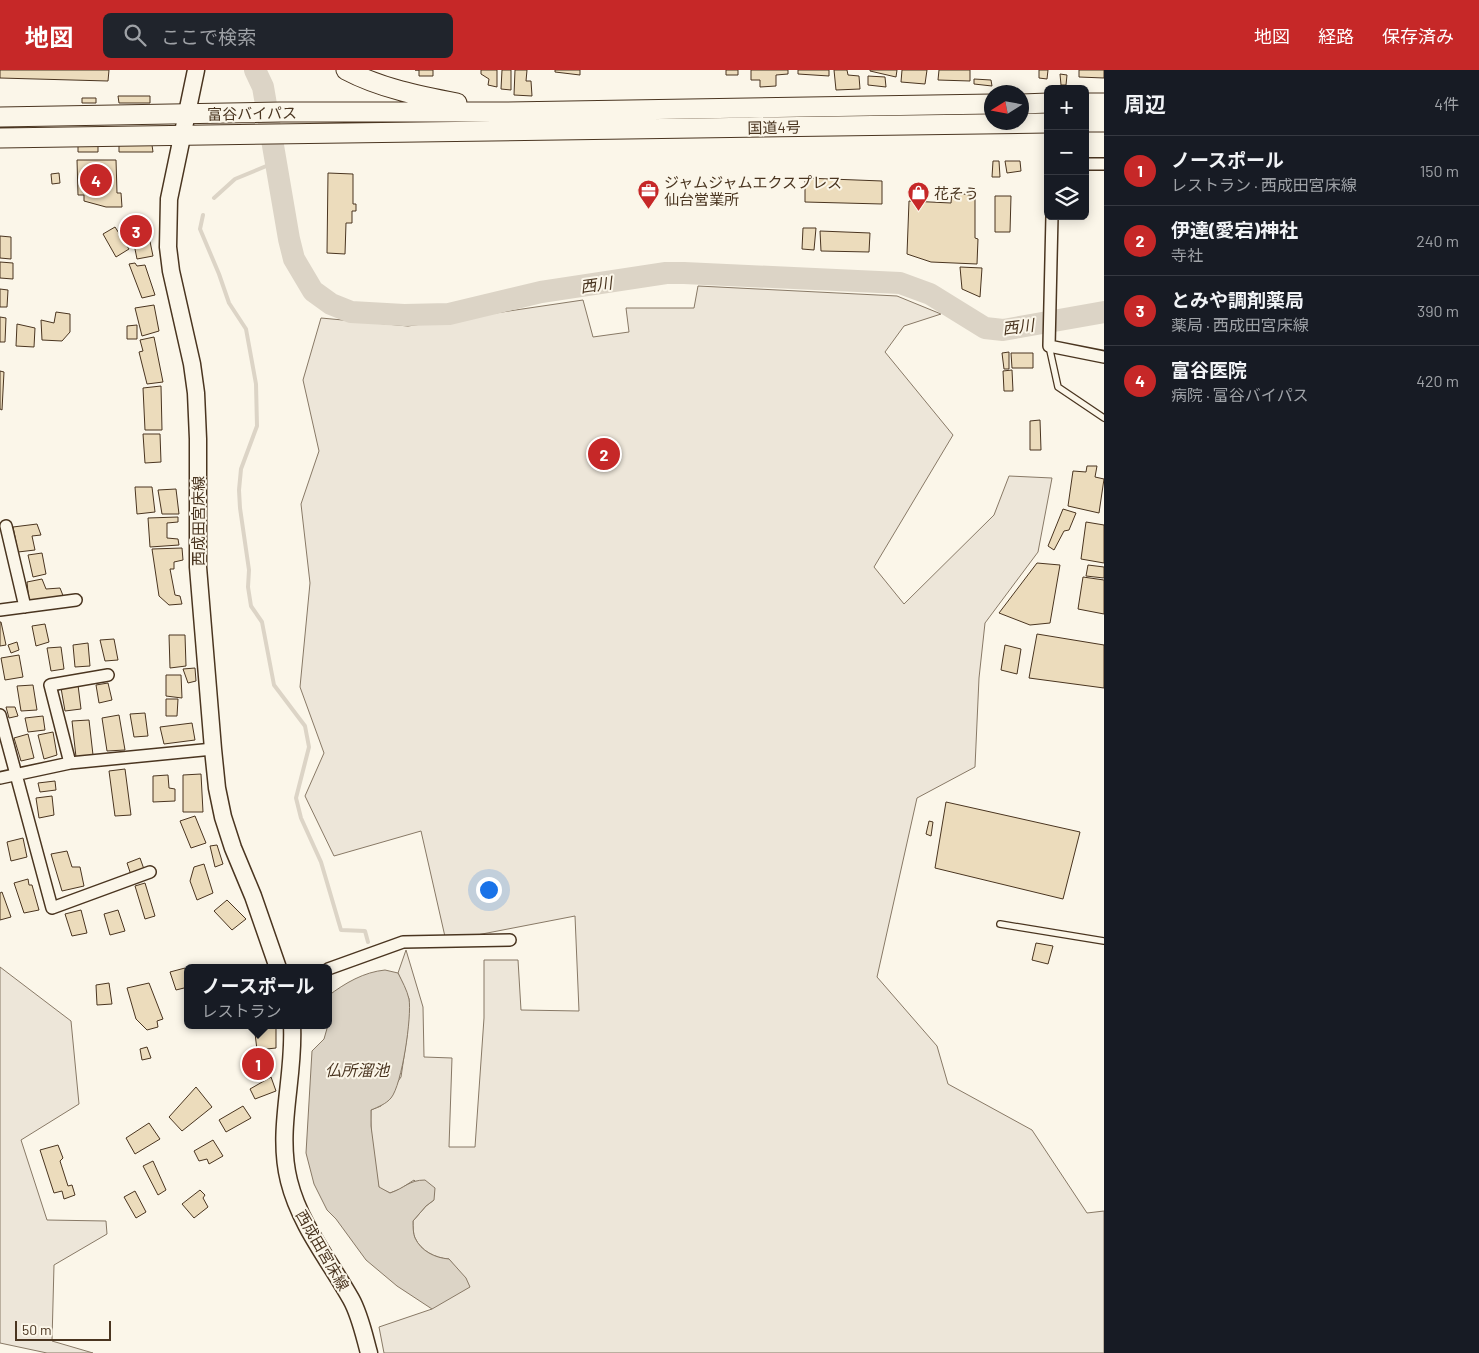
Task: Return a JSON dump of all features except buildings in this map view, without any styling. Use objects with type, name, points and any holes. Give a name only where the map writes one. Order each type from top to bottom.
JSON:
[{"type":"highway","points":[[346,70],[382,84],[422,96],[504,112]]},
{"type":"highway","points":[[1029,104],[1044,103]]},
{"type":"highway","points":[[1089,103],[1104,103]]},
{"type":"highway","name":"国道4号","points":[[504,112],[984,104]]},
{"type":"highway","name":"富谷バイパス","points":[[0,117],[280,112],[504,112]]},
{"type":"highway","points":[[1089,122],[1104,122]]},
{"type":"highway","name":"国道4号","points":[[501,132],[1044,123]]},
{"type":"highway","name":"富谷バイパス","points":[[0,138],[501,132]]},
{"type":"main road","name":"西成田宮床線","points":[[196,70],[169,199],[168,247],[171,272],[192,364],[196,393],[198,567],[213,749],[217,788],[223,817],[277,964]]},
{"type":"main road","name":"西成田宮床線","points":[[292,1029],[285,1127],[285,1154],[288,1180],[308,1230],[352,1300],[368,1353]]},
{"type":"street","points":[[1089,164],[1104,164]]},
{"type":"street","points":[[1052,220],[1049,346],[1104,357]]},
{"type":"street","points":[[6,526],[25,607]]},
{"type":"street","points":[[0,610],[76,600]]},
{"type":"street","points":[[70,763],[50,685],[108,675]]},
{"type":"street","points":[[0,715],[52,908],[150,872]]},
{"type":"street","points":[[0,778],[70,763],[213,749]]},
{"type":"street","points":[[332,968],[403,942],[510,940]]},
{"type":"lane","points":[[1049,346],[1058,387],[1104,418]]},
{"type":"lane","points":[[1000,924],[1104,941]]},
{"type":"shaded area","points":[[698,286],[897,296],[941,314],[904,326],[885,352],[953,435],[874,567],[904,604],[994,515],[1009,476],[1052,478],[1038,552],[985,623],[979,678],[975,767],[917,798],[877,977],[937,1046],[948,1084],[1032,1130],[1087,1213],[1104,1211],[1104,1353],[384,1353],[379,1327],[432,1309],[455,1267],[449,1259],[434,1255],[421,1247],[414,1236],[413,1221],[434,1200],[414,1180],[390,1193],[379,1188],[372,1139],[371,1110],[381,1106],[401,1077],[407,1036],[409,999],[398,973],[406,950],[423,1007],[424,1057],[452,1058],[449,1147],[475,1147],[484,1018],[484,960],[518,960],[521,1010],[579,1011],[575,916],[446,941],[421,831],[334,856],[305,796],[324,753],[300,687],[310,583],[301,504],[319,451],[303,380],[321,318],[408,326],[583,300],[593,337],[629,332],[626,308],[694,308]]},
{"type":"shaded area","points":[[0,967],[71,1021],[79,1104],[21,1140],[47,1220],[106,1221],[107,1234],[54,1265],[52,1341],[93,1353],[47,1353],[0,1343]]},
{"type":"water","name":"仏所溜池","points":[[385,970],[398,973],[407,992],[410,1008],[405,1050],[395,1091],[387,1102],[371,1110],[371,1126],[379,1187],[390,1193],[411,1183],[425,1180],[435,1188],[434,1200],[413,1221],[414,1236],[421,1247],[429,1253],[449,1259],[466,1278],[470,1287],[432,1309],[397,1286],[366,1260],[336,1219],[327,1210],[314,1184],[306,1153],[312,1051],[324,1039],[327,1029],[332,1029],[332,993],[355,979]]},
{"type":"waterway","name":"西川","points":[[255,70],[263,87],[294,259],[313,291],[331,304],[351,312],[404,315],[449,314],[541,292],[666,273],[900,283],[930,294],[985,328],[1003,330],[1104,312]]},
{"type":"waterway","points":[[214,198],[235,179],[276,162]]},
{"type":"waterway","points":[[203,215],[200,229],[229,303],[246,329],[256,384],[257,426],[241,469],[239,490],[249,570],[248,587],[251,606],[262,622],[274,685],[305,726],[309,747],[296,798],[301,818],[321,862],[341,930],[365,931],[368,942]]},
{"type":"place","name":"富谷医院","points":[[96,180]]},
{"type":"place","name":"ジャムジャムエクスプレス 仙台営業所","points":[[648,210]]},
{"type":"place","name":"花そう","points":[[918,212]]},
{"type":"place","name":"とみや調剤薬局","points":[[136,231]]},
{"type":"place","name":"伊達(愛宕)神社","points":[[604,454]]},
{"type":"place","name":"ノースポール","points":[[258,1064]]}]
